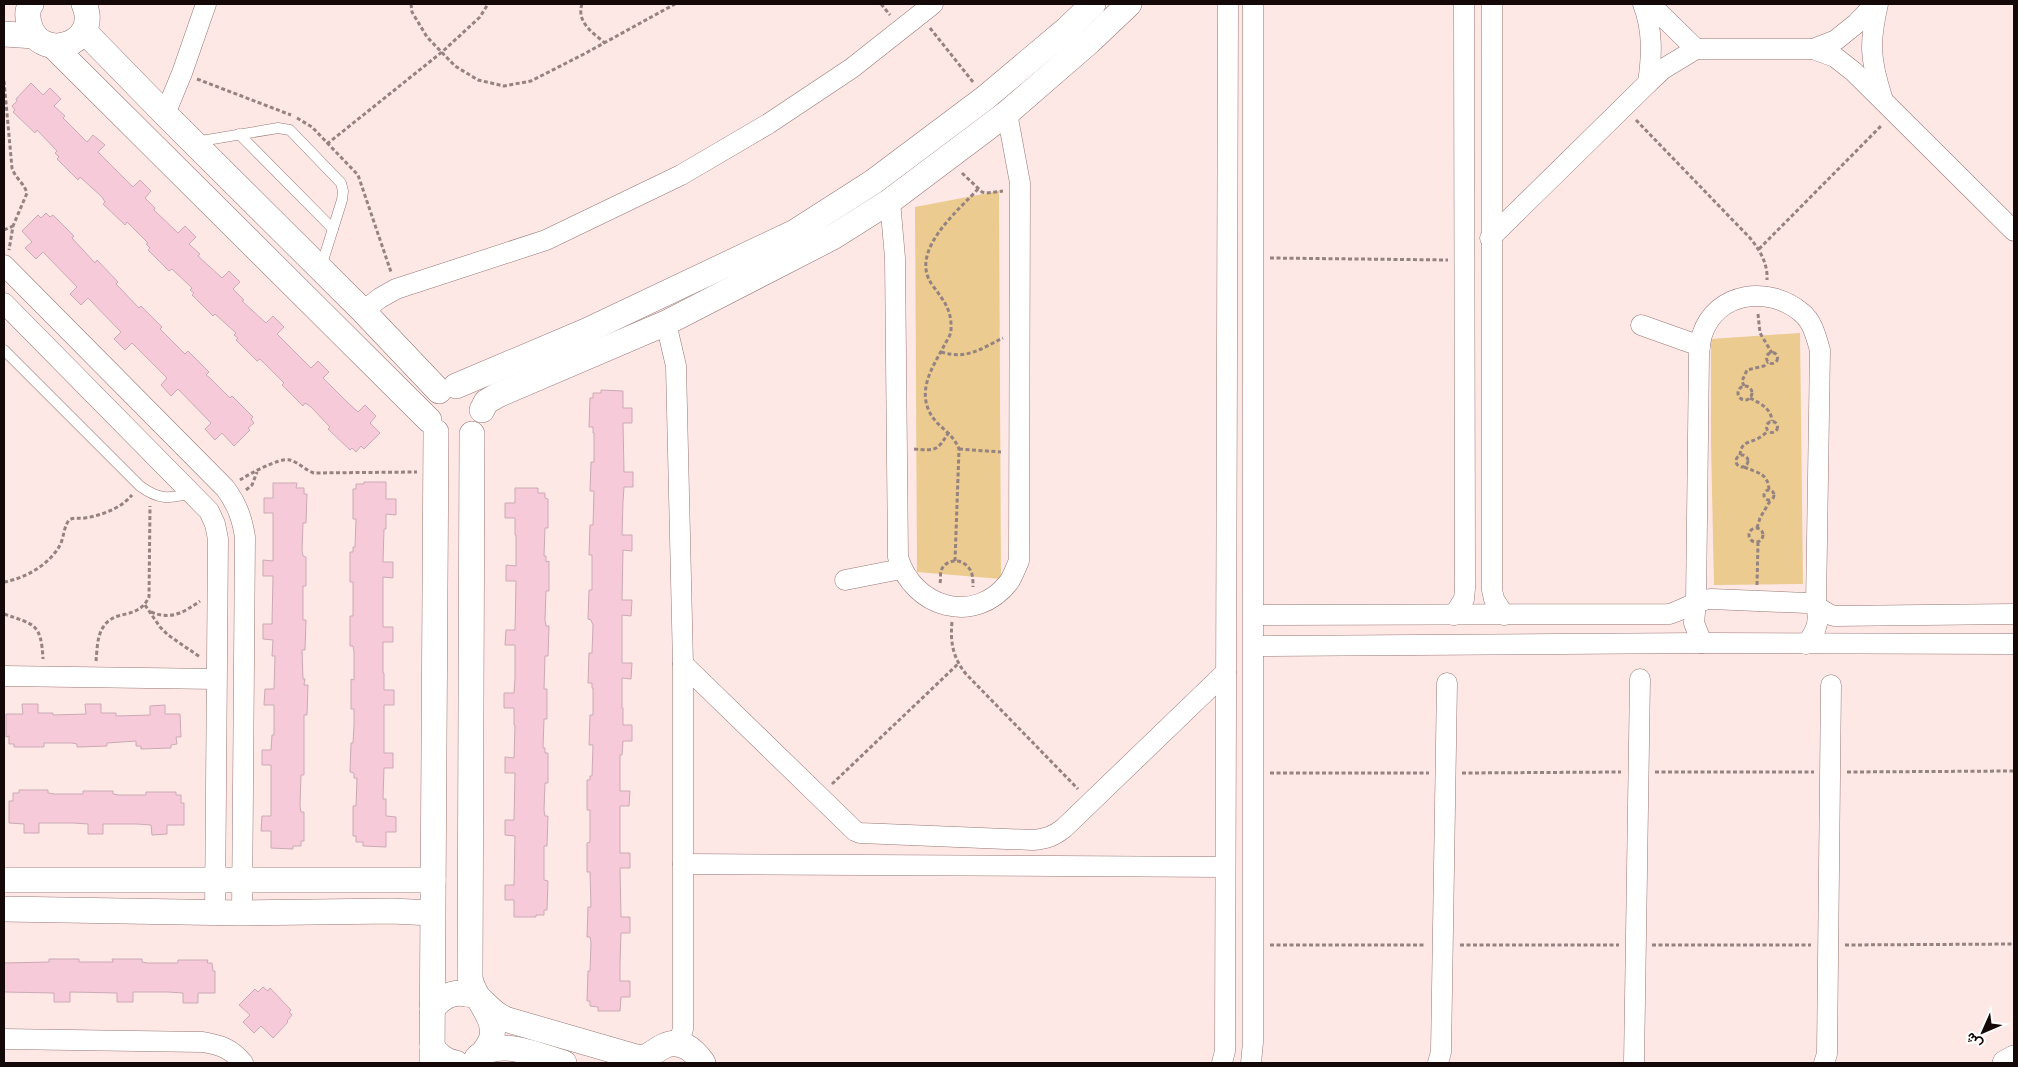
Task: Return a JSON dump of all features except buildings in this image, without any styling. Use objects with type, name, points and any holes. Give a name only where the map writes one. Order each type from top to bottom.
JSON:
[{"type":"street","points":[[30,4],[28,18],[30,27],[444,437],[454,440],[472,434],[480,423],[482,410],[486,402],[498,395],[666,323],[832,237],[890,201],[1007,114],[1129,4]]},
{"type":"street","points":[[4,34],[65,45],[76,40],[84,31],[88,14],[86,4]]},
{"type":"street","points":[[165,114],[182,73],[206,4]]},
{"type":"street","points":[[456,1063],[440,1056],[432,1055],[435,472],[433,426],[429,404],[448,388],[586,332],[795,232],[873,182],[985,98],[1094,4]]},
{"type":"street","points":[[1222,1063],[1224,1051],[1226,714],[1228,4]]},
{"type":"street","points":[[1251,1063],[1253,1042],[1254,715],[1253,4]]},
{"type":"street","points":[[1454,615],[1464,599],[1465,588],[1464,4]]},
{"type":"street","points":[[1492,4],[1490,238],[1492,590],[1494,600],[1504,615]]},
{"type":"street","points":[[1643,4],[1651,37],[1652,60],[1648,83]]},
{"type":"street","points":[[1650,4],[1696,49]]},
{"type":"street","points":[[1813,49],[1836,40],[1876,4]]},
{"type":"street","points":[[1876,4],[1871,33],[1873,68],[1889,107]]},
{"type":"street","points":[[363,311],[396,289],[546,240],[681,175],[776,119],[852,68],[926,9]]},
{"type":"street","points":[[84,31],[363,311],[448,388],[465,388],[473,393],[479,401],[482,410]]},
{"type":"street","points":[[1464,42],[1492,44]]},
{"type":"street","points":[[1490,238],[1648,83],[1663,70],[1696,49],[1813,49],[1835,57],[1854,72],[2014,232]]},
{"type":"street","points":[[890,201],[895,258],[898,557],[901,569],[916,590],[956,605],[994,596],[1010,581],[1019,561],[1020,188],[1007,114]]},
{"type":"street","points":[[4,266],[225,488],[242,516],[245,538],[242,912]]},
{"type":"street","points":[[1702,643],[1694,623],[1696,602],[1700,346],[1702,334],[1711,318],[1724,306],[1740,298],[1762,295],[1787,302],[1803,314],[1815,331],[1820,350],[1816,605],[1818,626],[1806,644]]},
{"type":"street","points":[[4,303],[209,511],[216,524],[218,539],[214,912]]},
{"type":"street","points":[[666,323],[676,366],[684,664],[683,1029],[678,1044]]},
{"type":"street","points":[[1641,325],[1700,346]]},
{"type":"street","points":[[92,392],[111,373]]},
{"type":"street","points":[[472,434],[470,978],[471,986],[490,1018],[492,1039],[475,1060]]},
{"type":"street","points":[[845,580],[901,569]]},
{"type":"street","points":[[1254,615],[1669,614],[1696,602],[1711,599],[1807,603],[1816,605],[1824,612],[1834,616],[2014,614]]},
{"type":"street","points":[[1254,646],[1702,643],[2014,644]]},
{"type":"street","points":[[684,664],[860,833],[1033,840],[1055,835],[1226,672]]},
{"type":"street","points":[[4,676],[94,677],[216,673]]},
{"type":"street","points":[[1634,1063],[1640,679]]},
{"type":"street","points":[[1438,1063],[1442,1042],[1447,683]]},
{"type":"street","points":[[1824,1063],[1827,1054],[1831,685]]},
{"type":"street","points":[[1226,714],[1254,715]]},
{"type":"street","points":[[683,864],[1225,867]]},
{"type":"street","points":[[4,880],[432,880]]},
{"type":"street","points":[[4,909],[214,912],[432,912]]},
{"type":"street","points":[[432,1009],[439,1000],[448,995],[459,993],[475,994],[497,1016],[508,1020],[642,1058],[654,1059],[665,1046],[678,1044],[692,1049],[703,1063]]},
{"type":"street","points":[[4,1039],[204,1042],[221,1044],[236,1054],[243,1063]]},
{"type":"street","points":[[475,1060],[507,1048],[564,1063]]},
{"type":"lane","points":[[194,142],[284,128],[290,130],[341,183],[343,191],[342,200],[321,268]]},
{"type":"lane","points":[[239,134],[333,229]]},
{"type":"lane","points":[[4,350],[140,486],[150,493],[161,497],[172,498],[191,493]]},
{"type":"path","points":[[411,4],[412,12],[426,37],[455,66],[478,80],[504,86],[531,81],[675,4]]},
{"type":"path","points":[[313,154],[442,52],[480,17],[488,4]]},
{"type":"path","points":[[582,4],[580,9],[582,20],[588,30],[605,43]]},
{"type":"path","points":[[926,9],[985,98]]},
{"type":"path","points":[[4,82],[12,168],[16,179],[25,187],[27,193],[13,226],[4,266]]},
{"type":"path","points":[[1623,107],[1759,249],[1768,271],[1762,295],[1760,333],[1772,353],[1776,354],[1778,358],[1774,364],[1768,362]]},
{"type":"path","points":[[1759,249],[1889,107]]},
{"type":"path","points":[[948,158],[978,188],[986,193],[1020,188]]},
{"type":"path","points":[[955,561],[959,449],[956,440],[940,426],[929,411],[924,394],[929,375],[951,332],[949,312],[942,297],[931,284],[926,268],[928,251],[935,236],[978,188]]},
{"type":"path","points":[[4,230],[13,226]]},
{"type":"path","points":[[1254,258],[1464,260]]},
{"type":"path","points":[[941,352],[962,356],[1019,330]]},
{"type":"path","points":[[1768,362],[1766,357],[1772,353]]},
{"type":"path","points":[[1750,398],[1752,394],[1750,389],[1744,386],[1742,380],[1748,370],[1764,366],[1768,362]]},
{"type":"path","points":[[1744,386],[1738,390],[1738,395],[1741,399],[1750,398],[1767,408],[1772,421],[1778,426],[1775,432],[1768,431],[1756,440],[1744,443],[1740,455],[1736,458],[1736,463],[1739,467],[1765,476],[1769,482],[1769,490],[1764,496],[1770,501]]},
{"type":"path","points":[[1768,431],[1766,425],[1772,421]]},
{"type":"path","points":[[897,448],[933,450],[940,446],[949,432]]},
{"type":"path","points":[[959,449],[1019,453]]},
{"type":"path","points":[[1740,455],[1745,455],[1748,459],[1748,464],[1744,468]]},
{"type":"path","points":[[225,488],[277,460],[285,458],[293,460],[306,470],[314,473],[435,472]]},
{"type":"path","points":[[4,582],[16,580],[38,568],[51,557],[61,543],[69,520],[96,516],[113,510],[128,500],[140,486]]},
{"type":"path","points":[[1757,528],[1760,518],[1775,495],[1769,490]]},
{"type":"path","points":[[94,677],[101,630],[108,621],[118,616],[139,611],[149,596],[150,493]]},
{"type":"path","points":[[1757,601],[1758,543],[1764,535],[1762,530],[1752,529],[1748,533],[1749,538],[1753,542],[1758,543]]},
{"type":"path","points":[[956,605],[942,570],[947,563],[955,561],[964,563],[970,568],[972,577],[956,605],[952,622],[950,636],[958,664],[1091,802]]},
{"type":"path","points":[[150,612],[161,616],[173,616],[184,612],[217,590]]},
{"type":"path","points":[[145,604],[160,627],[168,635],[216,673]]},
{"type":"path","points":[[4,614],[32,624],[38,630],[42,638],[44,677]]},
{"type":"path","points":[[820,795],[958,664]]},
{"type":"shaded area","points":[[999,191],[1001,579],[917,572],[915,207]]},
{"type":"shaded area","points":[[1800,333],[1803,584],[1714,585],[1711,339]]}]
